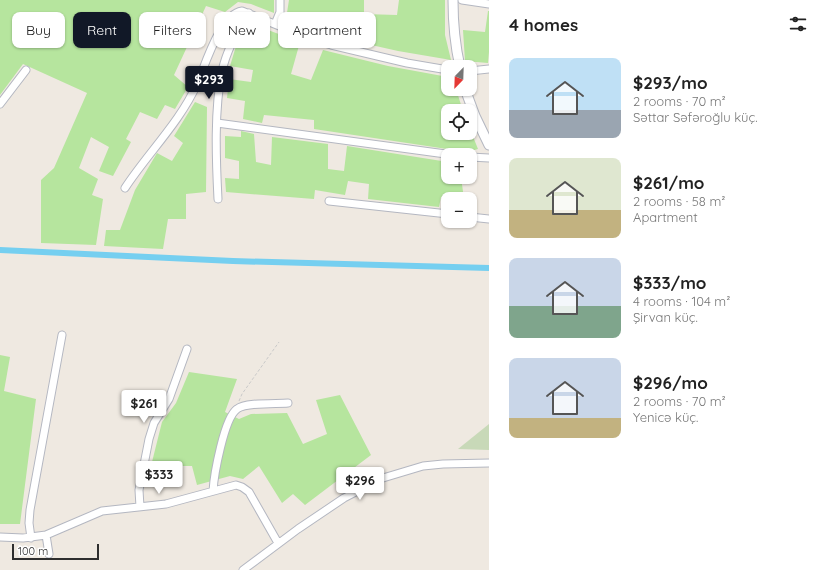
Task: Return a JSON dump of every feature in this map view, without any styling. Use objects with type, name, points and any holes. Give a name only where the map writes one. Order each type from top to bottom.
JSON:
[{"type":"street","points":[[275,24],[280,12],[280,0]]},
{"type":"street","points":[[454,0],[453,19],[459,60]]},
{"type":"street","points":[[462,0],[489,4]]},
{"type":"street","points":[[236,12],[246,12]]},
{"type":"street","points":[[270,22],[309,38],[331,45],[441,69]]},
{"type":"street","points":[[125,188],[138,168],[186,105],[197,84],[214,42]]},
{"type":"street","points":[[218,199],[217,123],[219,92],[222,70],[230,48]]},
{"type":"street","points":[[477,70],[489,69]]},
{"type":"street","points":[[0,104],[26,70]]},
{"type":"street","points":[[469,96],[485,130],[489,144]]},
{"type":"street","points":[[217,123],[441,153]]},
{"type":"street","points":[[477,157],[489,158]]},
{"type":"street","points":[[329,201],[441,213]]},
{"type":"street","points":[[477,218],[489,219]]},
{"type":"street","points":[[31,538],[30,510],[62,334]]},
{"type":"street","points":[[140,507],[139,490],[149,439],[154,423],[169,399],[187,349]]},
{"type":"street","points":[[213,491],[214,475],[228,424],[237,409],[246,406],[288,403]]},
{"type":"street","points":[[243,570],[278,543],[344,498],[383,478],[423,466],[489,463]]},
{"type":"street","points":[[0,537],[31,538],[46,535],[102,511],[166,504],[236,485],[249,492],[278,543]]},
{"type":"street","points":[[46,535],[49,554]]},
{"type":"path","points":[[237,409],[242,394],[279,342]]},
{"type":"green space","points":[[0,0],[274,0],[274,13],[251,4],[238,2],[225,12],[206,6],[203,12],[139,12],[139,48],[187,48],[174,75],[188,87],[175,109],[165,105],[157,119],[140,112],[126,139],[131,142],[113,176],[99,171],[109,147],[91,137],[79,168],[98,179],[92,195],[103,199],[96,245],[41,243],[41,180],[54,168],[87,93],[23,64],[0,95]]},
{"type":"green space","points":[[289,0],[364,0],[364,12],[287,12]]},
{"type":"green space","points":[[399,0],[445,0],[445,35],[451,60],[376,46],[376,14],[397,15]]},
{"type":"green space","points":[[489,11],[488,63],[477,62],[477,60],[465,60],[463,30],[485,32]]},
{"type":"green space","points":[[270,31],[278,34],[278,48],[298,48],[291,74],[311,80],[323,50],[388,66],[441,76],[441,96],[458,96],[461,104],[441,104],[441,140],[474,140],[478,149],[441,148],[314,129],[314,120],[264,115],[262,123],[243,119],[245,101],[227,98],[229,79],[251,82],[253,70],[230,66],[235,48],[270,48]]},
{"type":"green space","points":[[195,102],[207,107],[206,192],[186,194],[186,219],[168,219],[163,249],[104,246],[106,230],[120,230],[135,190],[157,153],[172,161],[183,143],[174,136]]},
{"type":"green space","points":[[241,131],[254,134],[256,162],[271,165],[272,137],[328,144],[328,169],[344,171],[347,146],[441,161],[441,184],[462,184],[463,192],[441,192],[439,207],[368,199],[369,184],[348,181],[345,195],[315,190],[314,199],[226,192],[225,178],[239,179],[239,161],[225,158],[225,136],[241,137]]},
{"type":"green space","points":[[0,355],[10,357],[4,391],[36,399],[20,524],[0,524]]},
{"type":"green space","points":[[189,372],[237,379],[225,412],[239,419],[251,414],[287,413],[303,444],[327,434],[316,400],[340,395],[371,455],[305,505],[293,494],[282,503],[259,466],[243,479],[230,476],[197,485],[192,466],[151,466],[162,422],[176,403]]},
{"type":"green space","points":[[489,424],[489,450],[458,449]]},
{"type":"waterway","points":[[0,250],[233,261],[489,268]]}]
